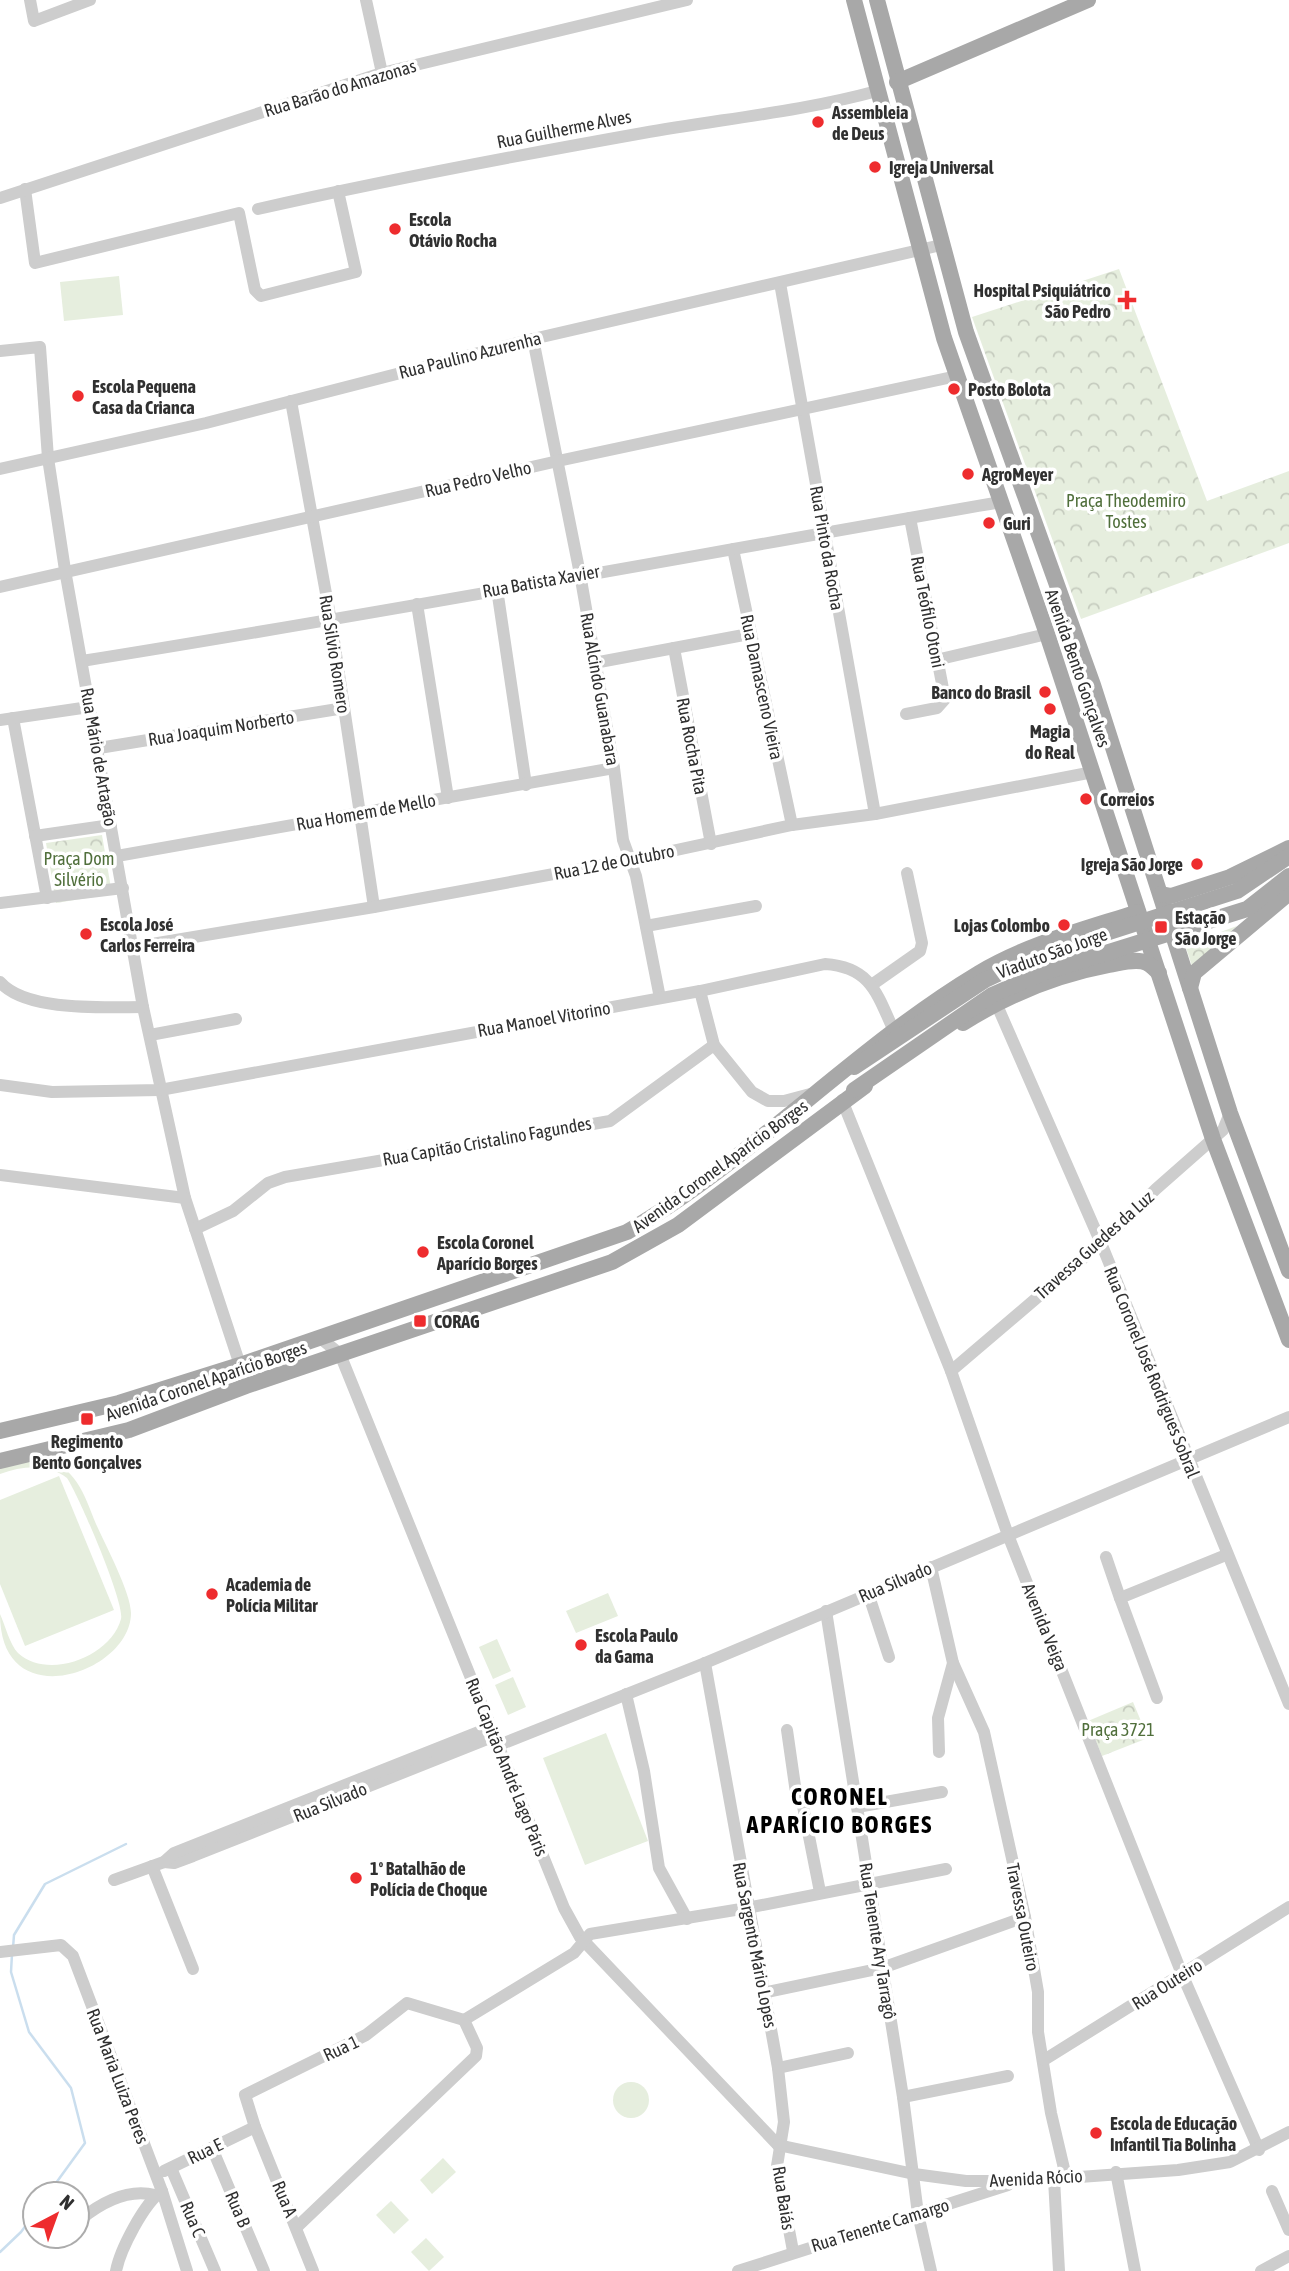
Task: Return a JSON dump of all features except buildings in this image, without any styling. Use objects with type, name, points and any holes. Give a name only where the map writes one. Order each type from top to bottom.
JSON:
[{"type":"main road","name":"Avenida Bento Gonçalves","points":[[854,0],[920,250],[957,376],[1047,634],[1213,1139],[1289,1340]]},
{"type":"main road","name":"Avenida Bento Gonçalves","points":[[877,0],[966,332],[1093,685],[1230,1114],[1289,1271]]},
{"type":"main road","points":[[897,82],[1088,0]]},
{"type":"main road","points":[[1161,894],[1171,896],[1230,877],[1289,848]]},
{"type":"main road","name":"Viaduto São Jorge","points":[[839,1076],[985,980],[1038,956],[1237,891],[1289,856]]},
{"type":"main road","name":"Viaduto São Jorge","points":[[848,1095],[992,995],[1045,972],[1247,909],[1289,876]]},
{"type":"main road","points":[[1230,877],[1227,896],[1233,912],[1253,923]]},
{"type":"main road","points":[[1190,988],[1194,973],[1289,893]]},
{"type":"main road","name":"Avenida Coronel Aparício Borges","points":[[0,1431],[119,1403],[240,1366],[627,1232],[674,1204],[894,1031],[981,972],[1078,932],[1138,912]]},
{"type":"main road","points":[[1078,932],[1093,950],[1089,968]]},
{"type":"main road","name":"Avenida Coronel Aparício Borges","points":[[0,1461],[130,1430],[340,1354],[612,1262],[644,1247],[678,1225],[848,1095],[996,1003],[1049,979],[1132,960],[1147,963],[1159,974]]},
{"type":"street","points":[[30,0],[34,21],[90,0]]},
{"type":"street","points":[[366,0],[382,73]]},
{"type":"street","name":"Rua Barão do Amazonas","points":[[0,198],[382,73],[687,0]]},
{"type":"street","name":"Rua Guilherme Alves","points":[[258,209],[338,191],[645,133],[815,108],[877,91]]},
{"type":"street","points":[[25,189],[35,263],[239,213],[255,290],[261,296],[356,272],[338,191]]},
{"type":"street","name":"Rua Paulino Azurenha","points":[[0,469],[291,401],[533,339],[941,245]]},
{"type":"street","name":"Rua Pinto da Rocha","points":[[780,283],[875,814]]},
{"type":"street","name":"Rua Alcindo Guanabara","points":[[533,339],[580,574],[614,768],[623,840],[646,926],[660,998]]},
{"type":"street","name":"Rua Mário de Artagão","points":[[0,351],[40,347],[48,458],[65,570],[89,707],[99,748],[143,1007],[185,1198],[240,1366]]},
{"type":"street","name":"Rua Pedro Velho","points":[[0,587],[65,570],[311,518],[558,461],[957,376]]},
{"type":"street","name":"Rua Silvio Romero","points":[[291,401],[331,621],[374,907]]},
{"type":"street","name":"Rua Batista Xavier","points":[[82,661],[331,621],[580,574],[1001,502]]},
{"type":"street","name":"Rua Teófilo Otoni","points":[[906,714],[937,708],[945,699],[910,518]]},
{"type":"street","name":"Rua Damasceno Vieira","points":[[733,549],[749,634],[792,825]]},
{"type":"street","points":[[497,589],[526,785]]},
{"type":"street","points":[[417,604],[448,798]]},
{"type":"street","points":[[594,663],[749,634]]},
{"type":"street","points":[[936,660],[1047,634]]},
{"type":"street","name":"Rua Rocha Pita","points":[[674,648],[711,844]]},
{"type":"street","points":[[47,898],[7,719],[89,707]]},
{"type":"street","name":"Rua Joaquim Norberto","points":[[99,748],[344,708]]},
{"type":"street","name":"Rua Homem de Mello","points":[[117,856],[614,768]]},
{"type":"street","name":"Rua 12 de Outubro","points":[[134,947],[374,907],[630,860],[792,825],[875,814],[1093,772]]},
{"type":"street","points":[[35,836],[111,825]]},
{"type":"street","points":[[894,1031],[873,984],[920,950],[922,943],[907,873]]},
{"type":"street","points":[[0,903],[123,888]]},
{"type":"street","points":[[646,926],[756,906]]},
{"type":"street","name":"Rua Manoel Vitorino","points":[[0,1084],[52,1092],[160,1090],[700,991],[825,964],[841,965],[873,984]]},
{"type":"street","points":[[0,982],[23,998],[84,1006],[143,1007]]},
{"type":"street","points":[[700,991],[714,1045],[752,1092],[768,1101],[784,1101],[819,1091]]},
{"type":"street","name":"Rua Coronel José Rodrigues Sobral","points":[[996,1003],[1101,1242],[1187,1460],[1289,1704]]},
{"type":"street","points":[[150,1035],[236,1019]]},
{"type":"street","name":"Rua Capitão Cristalino Fagundes","points":[[195,1229],[233,1211],[268,1183],[285,1177],[610,1121],[714,1045]]},
{"type":"street","name":"Avenida Veiga","points":[[848,1095],[1009,1535],[1182,1974],[1259,2150]]},
{"type":"street","name":"Travessa Guedes da Luz","points":[[951,1371],[1101,1242],[1223,1130],[1230,1114]]},
{"type":"street","points":[[0,1174],[185,1198]]},
{"type":"street","name":"Rua Capitão André Lago Páris","points":[[319,1337],[340,1354],[564,1908],[584,1942],[778,2145]]},
{"type":"street","name":"Rua Silvado","points":[[114,1880],[158,1864],[174,1853],[191,1852],[472,1740],[495,1736],[626,1695],[1289,1417]]},
{"type":"street","points":[[1120,1598],[1226,1555]]},
{"type":"street","points":[[1106,1557],[1157,1698]]},
{"type":"street","name":"Travessa Outeiro","points":[[931,1567],[953,1663],[984,1732],[1025,1917],[1038,1992],[1038,2032],[1060,2178],[1059,2271]]},
{"type":"street","points":[[868,1593],[889,1657]]},
{"type":"street","name":"Rua Tenente Ary Tarragô","points":[[826,1611],[903,2097],[918,2214],[931,2271]]},
{"type":"street","name":"Rua Sargento Mário Lopes","points":[[705,1663],[747,1908],[778,2068],[783,2122],[778,2145]]},
{"type":"street","points":[[939,1752],[938,1718],[953,1663]]},
{"type":"street","points":[[626,1695],[644,1771],[659,1868],[687,1919]]},
{"type":"street","points":[[788,1730],[796,1793],[802,1801],[820,1892]]},
{"type":"street","points":[[857,1807],[942,1792]]},
{"type":"street","points":[[158,1864],[193,1969]]},
{"type":"street","points":[[297,2227],[476,2056],[477,2048],[464,2020],[574,1953],[590,1934],[687,1919],[946,1869]]},
{"type":"street","name":"Rua Outeiro","points":[[1044,2060],[1289,1907]]},
{"type":"street","points":[[763,1993],[883,1968],[1025,1917]]},
{"type":"street","name":"Rua Maria Luiza Peres","points":[[1,1952],[61,1945],[73,1956],[156,2174],[159,2193],[187,2271]]},
{"type":"street","name":"Rua 1","points":[[255,2127],[245,2099],[247,2092],[366,2035],[407,2003],[464,2020]]},
{"type":"street","points":[[778,2068],[848,2053]]},
{"type":"street","points":[[903,2097],[1008,2076]]},
{"type":"street","name":"Rua E","points":[[156,2174],[255,2127]]},
{"type":"street","name":"Rua A","points":[[255,2127],[313,2271]]},
{"type":"street","name":"Avenida Rócio","points":[[778,2145],[914,2174],[966,2181],[1023,2181],[1191,2168],[1230,2162],[1259,2150],[1289,2132]]},
{"type":"street","name":"Rua Baiás","points":[[778,2145],[777,2166],[793,2251]]},
{"type":"street","name":"Rua B","points":[[212,2148],[264,2271]]},
{"type":"street","name":"Rua C","points":[[171,2168],[215,2271]]},
{"type":"street","points":[[1116,2172],[1135,2271]]},
{"type":"street","name":"Rua Tenente Camargo","points":[[738,2271],[793,2251],[1023,2181]]},
{"type":"street","points":[[1272,2191],[1289,2230]]},
{"type":"street","points":[[91,2211],[104,2201],[159,2193]]},
{"type":"street","points":[[116,2271],[136,2224],[159,2193]]},
{"type":"street","points":[[1261,2271],[1289,2256]]},
{"type":"green space","name":"Praça Theodemiro Tostes","points":[[1119,269],[1207,501],[1289,471],[1289,543],[1081,619],[972,317]]},
{"type":"green space","points":[[119,276],[123,315],[64,321],[60,282]]},
{"type":"green space","name":"Praça Dom Silvério","points":[[102,835],[112,894],[56,903],[46,843]]},
{"type":"green space","points":[[95,848],[99,872],[61,877],[57,854]]},
{"type":"green space","points":[[1237,926],[1192,966],[1185,945]]},
{"type":"green space","points":[[41,1458],[63,1467],[83,1492],[130,1604],[131,1613],[125,1635],[111,1653],[90,1667],[66,1675],[41,1675],[20,1666],[6,1646],[0,1614],[18,1653],[31,1661],[46,1665],[77,1660],[105,1644],[121,1619],[120,1609],[100,1549],[67,1478],[51,1470],[35,1467],[0,1474],[0,1462]]},
{"type":"green space","points":[[59,1476],[114,1610],[25,1646],[0,1584],[0,1500]]},
{"type":"green space","points":[[608,1593],[618,1616],[576,1633],[566,1611]]},
{"type":"green space","points":[[497,1639],[511,1671],[493,1679],[479,1647]]},
{"type":"green space","points":[[513,1677],[526,1707],[508,1715],[495,1685]]},
{"type":"green space","name":"Praça 3721","points":[[1133,1702],[1148,1738],[1102,1756],[1088,1721]]},
{"type":"green space","points":[[606,1733],[648,1841],[585,1865],[543,1758]]},
{"type":"green space","points":[[631,2082],[644,2087],[649,2100],[644,2113],[631,2118],[618,2113],[613,2100],[618,2087]]},
{"type":"green space","points":[[443,2158],[456,2172],[432,2194],[420,2180]]},
{"type":"green space","points":[[391,2201],[409,2220],[394,2234],[376,2215]]},
{"type":"green space","points":[[426,2238],[444,2257],[429,2271],[411,2252]]},
{"type":"waterway","points":[[13,1948],[14,1935],[45,1884],[126,1844]]},
{"type":"waterway","points":[[12,1954],[11,1972],[29,2032],[71,2088],[85,2143],[58,2180]]},
{"type":"waterway","points":[[0,2252],[21,2232]]},
{"type":"place","name":"Assembleia de Deus","points":[[818,122]]},
{"type":"place","name":"Igreja Universal","points":[[875,167]]},
{"type":"place","name":"Escola Otávio Rocha","points":[[395,229]]},
{"type":"place","name":"Hospital Psiquiátrico São Pedro","points":[[1127,300]]},
{"type":"place","name":"Posto Bolota","points":[[954,389]]},
{"type":"place","name":"Escola Pequena Casa da Crianca","points":[[78,396]]},
{"type":"place","name":"AgroMeyer","points":[[968,474]]},
{"type":"place","name":"Guri","points":[[989,523]]},
{"type":"place","name":"Banco do Brasil","points":[[1045,692]]},
{"type":"place","name":"Magia do Real","points":[[1050,709]]},
{"type":"place","name":"Correios","points":[[1086,799]]},
{"type":"place","name":"Igreja São Jorge","points":[[1197,864]]},
{"type":"place","name":"Lojas Colombo","points":[[1064,925]]},
{"type":"place","name":"Estação São Jorge","points":[[1161,927]]},
{"type":"place","name":"Escola José Carlos Ferreira","points":[[86,934]]},
{"type":"place","name":"Escola Coronel Aparício Borges","points":[[423,1252]]},
{"type":"place","name":"CORAG","points":[[420,1321]]},
{"type":"place","name":"Regimento Bento Gonçalves","points":[[87,1419]]},
{"type":"place","name":"Academia de Polícia Militar","points":[[212,1594]]},
{"type":"place","name":"Escola Paulo da Gama","points":[[581,1645]]},
{"type":"place","name":"1º Batalhão de Polícia de Choque","points":[[356,1878]]},
{"type":"place","name":"Escola de Educação Infantil Tia Bolinha","points":[[1096,2133]]},
{"type":"district","name":"CORONEL APARÍCIO BORGES","points":[[840,1810]]}]
